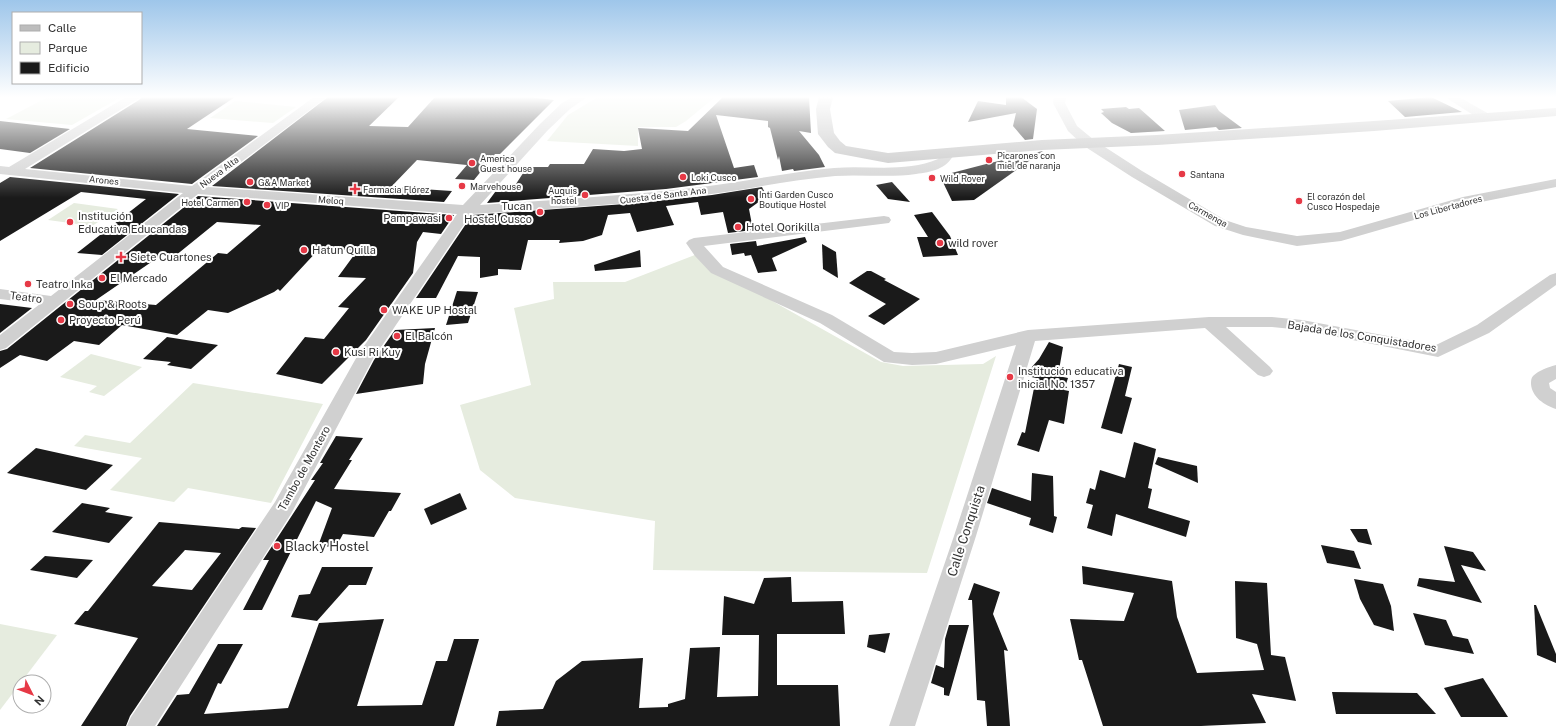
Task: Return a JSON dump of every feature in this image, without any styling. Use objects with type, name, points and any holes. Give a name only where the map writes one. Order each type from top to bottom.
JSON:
[{"type":"main road","points":[[826,131],[826,134],[834,144],[841,150],[888,158],[1042,145],[1292,131]]},
{"type":"street","points":[[4,173],[76,131]]},
{"type":"street","name":"Nueva Alta","points":[[195,190],[275,131]]},
{"type":"street","points":[[461,209],[531,131]]},
{"type":"street","points":[[461,209],[540,131]]},
{"type":"street","name":"Carmenqa","points":[[1075,131],[1089,143],[1137,174],[1220,223],[1243,232],[1297,240],[1341,236]]},
{"type":"street","name":"Cuesta de Santa Ana","points":[[461,209],[606,202],[695,192],[835,172],[887,172],[916,170],[933,166],[944,161],[947,154]]},
{"type":"street","name":"Arones","points":[[4,173],[195,190]]},
{"type":"street","name":"Los Libertadores","points":[[1341,236],[1436,210],[1463,201],[1556,183]]},
{"type":"street","points":[[0,344],[195,190]]},
{"type":"street","name":"Meloq","points":[[195,190],[461,209]]},
{"type":"street","name":"Tambo de Montero","points":[[140,726],[284,508],[365,357],[461,209]]},
{"type":"street","name":"Bajada de los Conquistadores","points":[[884,220],[694,243],[700,253],[717,270],[826,319],[890,358],[936,358],[1028,336],[1209,322],[1272,322],[1302,325],[1438,350],[1483,329],[1556,278]]},
{"type":"street","name":"Teatro","points":[[0,294],[53,301]]},
{"type":"street","points":[[1209,322],[1264,371]]},
{"type":"street","name":"Calle Conquista","points":[[902,726],[965,536],[1028,336]]},
{"type":"street","points":[[1556,371],[1540,380],[1541,391],[1556,402]]},
{"type":"green space","points":[[555,131],[638,131],[638,146],[547,141]]},
{"type":"green space","points":[[74,203],[118,209],[92,226],[48,220]]},
{"type":"green space","points":[[700,253],[717,270],[881,362],[903,366],[983,364],[996,356],[927,573],[653,570],[655,521],[515,498],[480,470],[460,405],[531,385],[514,308],[554,299],[553,282],[625,282]]},
{"type":"green space","points":[[91,354],[142,367],[104,396],[89,392],[97,386],[60,377]]},
{"type":"green space","points":[[193,383],[323,404],[271,503],[188,488],[174,502],[110,490],[142,458],[74,446],[85,435],[130,443]]},
{"type":"green space","points":[[0,624],[57,635],[27,674],[12,674],[12,694],[0,710]]},
{"type":"building","points":[[0,131],[67,131],[30,153],[0,149]]},
{"type":"building","points":[[90,131],[206,131],[258,136],[192,184],[30,168]]},
{"type":"building","points":[[284,131],[523,131],[500,154],[495,154],[474,180],[455,179],[467,165],[417,160],[391,187],[452,191],[444,202],[212,186]]},
{"type":"building","points":[[639,131],[721,131],[734,168],[754,165],[758,177],[666,189],[487,203],[501,184],[516,184],[527,167],[548,167],[550,164],[584,164],[593,149],[624,151],[642,149]]},
{"type":"building","points":[[771,131],[811,131],[811,133],[799,131],[819,155],[825,167],[782,171],[779,156],[778,160]]},
{"type":"building","points":[[1017,131],[1034,131],[1033,139],[1025,140]]},
{"type":"building","points":[[1127,131],[1165,131],[1131,133]]},
{"type":"building","points":[[1043,151],[974,200],[952,201],[940,176],[990,163]]},
{"type":"building","points":[[10,177],[179,194],[102,255],[77,253],[146,199],[81,192],[0,241],[0,183]]},
{"type":"building","points":[[892,182],[910,202],[888,199],[876,185]]},
{"type":"building","points":[[762,187],[764,191],[760,201],[749,209],[753,230],[728,233],[723,212],[701,215],[698,202],[666,206],[674,225],[637,232],[630,213],[608,215],[602,235],[583,241],[559,243],[560,240],[528,240],[521,270],[498,269],[498,275],[480,278],[480,257],[458,256],[436,298],[416,298],[472,215],[639,203],[712,195]]},
{"type":"building","points":[[198,196],[454,215],[441,234],[423,232],[417,242],[413,273],[366,340],[322,384],[276,374],[305,337],[324,339],[349,308],[338,307],[366,278],[338,277],[357,251],[320,248],[280,291],[278,289],[228,313],[208,310],[177,335],[122,325],[99,345],[74,341],[47,361],[20,355],[0,368],[0,351],[7,349]],"holes":[[[217,222],[261,225],[227,254],[218,253],[156,305],[96,300],[163,254],[175,256]]]},
{"type":"building","points":[[932,212],[950,236],[958,255],[923,257],[917,237],[928,237],[914,215]]},
{"type":"building","points":[[805,237],[807,242],[772,258],[777,271],[758,273],[751,255],[745,256],[744,253],[732,255],[730,244],[756,241],[757,246]]},
{"type":"building","points":[[822,244],[836,252],[838,278],[823,269]]},
{"type":"building","points":[[640,250],[641,267],[595,271],[594,265]]},
{"type":"building","points":[[867,271],[871,271],[886,279],[884,280],[920,299],[884,325],[868,316],[886,304],[849,283]]},
{"type":"building","points":[[457,291],[478,292],[468,323],[446,325]]},
{"type":"building","points":[[0,304],[32,308],[0,333]]},
{"type":"building","points":[[435,328],[425,364],[423,384],[356,394],[374,360],[395,330]]},
{"type":"building","points":[[167,337],[218,345],[191,369],[167,365],[171,362],[143,359]]},
{"type":"building","points":[[1049,342],[1063,347],[1058,376],[1068,378],[1064,390],[1069,391],[1064,424],[1049,420],[1039,452],[1017,445],[1022,432],[1025,433],[1036,378],[1027,376]]},
{"type":"building","points":[[1119,364],[1132,367],[1125,396],[1132,398],[1122,434],[1101,428]]},
{"type":"building","points":[[336,436],[363,438],[349,460],[352,460],[334,489],[401,493],[374,537],[343,534],[336,547],[318,546],[332,508],[316,501],[262,610],[243,610],[269,560],[263,560],[315,480],[311,480],[323,463],[320,463]]},
{"type":"building","points":[[1134,442],[1156,449],[1148,488],[1152,489],[1148,508],[1190,521],[1186,537],[1116,514],[1112,536],[1087,528],[1093,505],[1086,503],[1090,488],[1095,490],[1100,470],[1125,478]]},
{"type":"building","points":[[36,448],[113,465],[86,490],[7,473]]},
{"type":"building","points":[[1158,457],[1197,466],[1198,483],[1155,464]]},
{"type":"building","points":[[1032,473],[1053,476],[1054,516],[1057,517],[1053,533],[1029,525],[1031,518],[987,503],[992,488],[1031,501]]},
{"type":"building","points":[[460,493],[467,509],[431,525],[424,509]]},
{"type":"building","points":[[82,503],[110,508],[105,512],[133,517],[109,543],[52,532]]},
{"type":"building","points":[[159,522],[239,529],[242,527],[256,528],[130,716],[126,726],[81,726],[138,638],[74,624],[85,611],[88,611]],"holes":[[[185,550],[221,553],[192,590],[152,586]]]},
{"type":"building","points":[[1350,529],[1367,529],[1372,545],[1358,542]]},
{"type":"building","points":[[1321,545],[1354,551],[1361,569],[1327,563]]},
{"type":"building","points":[[1444,546],[1473,552],[1486,571],[1461,565],[1482,603],[1417,586],[1419,578],[1455,582]]},
{"type":"building","points":[[45,556],[93,560],[77,578],[30,570]]},
{"type":"building","points":[[1082,566],[1172,581],[1177,617],[1197,673],[1264,670],[1257,644],[1236,638],[1235,581],[1267,583],[1271,655],[1285,657],[1296,701],[1252,694],[1266,723],[1201,726],[1103,726],[1082,660],[1079,660],[1070,619],[1124,621],[1134,593],[1083,584]]},
{"type":"building","points":[[322,567],[373,567],[366,585],[349,585],[317,621],[291,617],[299,595],[310,594]]},
{"type":"building","points":[[791,577],[792,602],[843,601],[845,634],[777,634],[777,685],[838,685],[840,726],[496,726],[499,711],[543,709],[556,681],[582,661],[643,658],[639,708],[668,707],[668,704],[685,699],[690,648],[720,647],[717,697],[758,696],[759,635],[722,635],[724,596],[754,604],[764,578]]},
{"type":"building","points":[[1354,579],[1383,584],[1391,606],[1394,631],[1374,625],[1360,599]]},
{"type":"building","points":[[974,583],[1000,592],[993,614],[1008,651],[1004,650],[1010,726],[987,726],[985,701],[977,700],[972,600],[968,600]]},
{"type":"building","points":[[1534,605],[1536,605],[1556,654],[1556,663],[1537,655]]},
{"type":"building","points":[[1413,613],[1446,620],[1453,636],[1468,639],[1474,654],[1425,645]]},
{"type":"building","points":[[384,619],[357,706],[422,705],[436,661],[447,661],[454,639],[479,639],[454,726],[157,726],[177,695],[189,694],[218,644],[243,644],[221,684],[218,683],[204,714],[288,708],[319,623]]},
{"type":"building","points":[[949,625],[969,625],[949,696],[944,695],[944,688],[931,683],[936,665],[944,668],[945,639]]},
{"type":"building","points":[[890,633],[885,653],[867,647],[869,635]]},
{"type":"building","points":[[1483,678],[1508,717],[1461,717],[1444,688]]},
{"type":"building","points":[[1332,692],[1417,693],[1436,714],[1336,714]]},
{"type":"place","name":"Picarones con miel de naranja","points":[[989,160]]},
{"type":"place","name":"America Guest house","points":[[472,163]]},
{"type":"place","name":"Santana","points":[[1182,174]]},
{"type":"place","name":"Loki Cusco","points":[[683,177]]},
{"type":"place","name":"Wild Rover","points":[[932,178]]},
{"type":"place","name":"G&A Market","points":[[250,182]]},
{"type":"place","name":"Marvehouse","points":[[462,186]]},
{"type":"place","name":"Farmacia Flórez","points":[[355,189]]},
{"type":"place","name":"Auquis hostel","points":[[585,195]]},
{"type":"place","name":"Inti Garden Cusco Boutique Hostel","points":[[751,199]]},
{"type":"place","name":"El corazón del Cusco Hospedaje","points":[[1299,201]]},
{"type":"place","name":"Hotel Carmen","points":[[247,202]]},
{"type":"place","name":"VIP","points":[[267,205]]},
{"type":"place","name":"Tucan Hostel Cusco","points":[[540,212]]},
{"type":"place","name":"Pampawasi","points":[[449,218]]},
{"type":"place","name":"Institución Educativa Educandas","points":[[70,222]]},
{"type":"place","name":"Hotel Qorikilla","points":[[738,227]]},
{"type":"place","name":"wild rover","points":[[940,243]]},
{"type":"place","name":"Hatun Quilla","points":[[304,250]]},
{"type":"place","name":"Siete Cuartones","points":[[121,257]]},
{"type":"place","name":"El Mercado","points":[[102,278]]},
{"type":"place","name":"Teatro Inka","points":[[28,284]]},
{"type":"place","name":"Soup & Roots","points":[[70,304]]},
{"type":"place","name":"WAKE UP Hostal","points":[[384,310]]},
{"type":"place","name":"Proyecto Perú","points":[[61,320]]},
{"type":"place","name":"El Balcón","points":[[397,336]]},
{"type":"place","name":"Kusi Ri Kuy","points":[[336,352]]},
{"type":"place","name":"Institución educativa inicial No. 1357","points":[[1010,377]]},
{"type":"place","name":"Blacky Hostel","points":[[277,546]]}]
